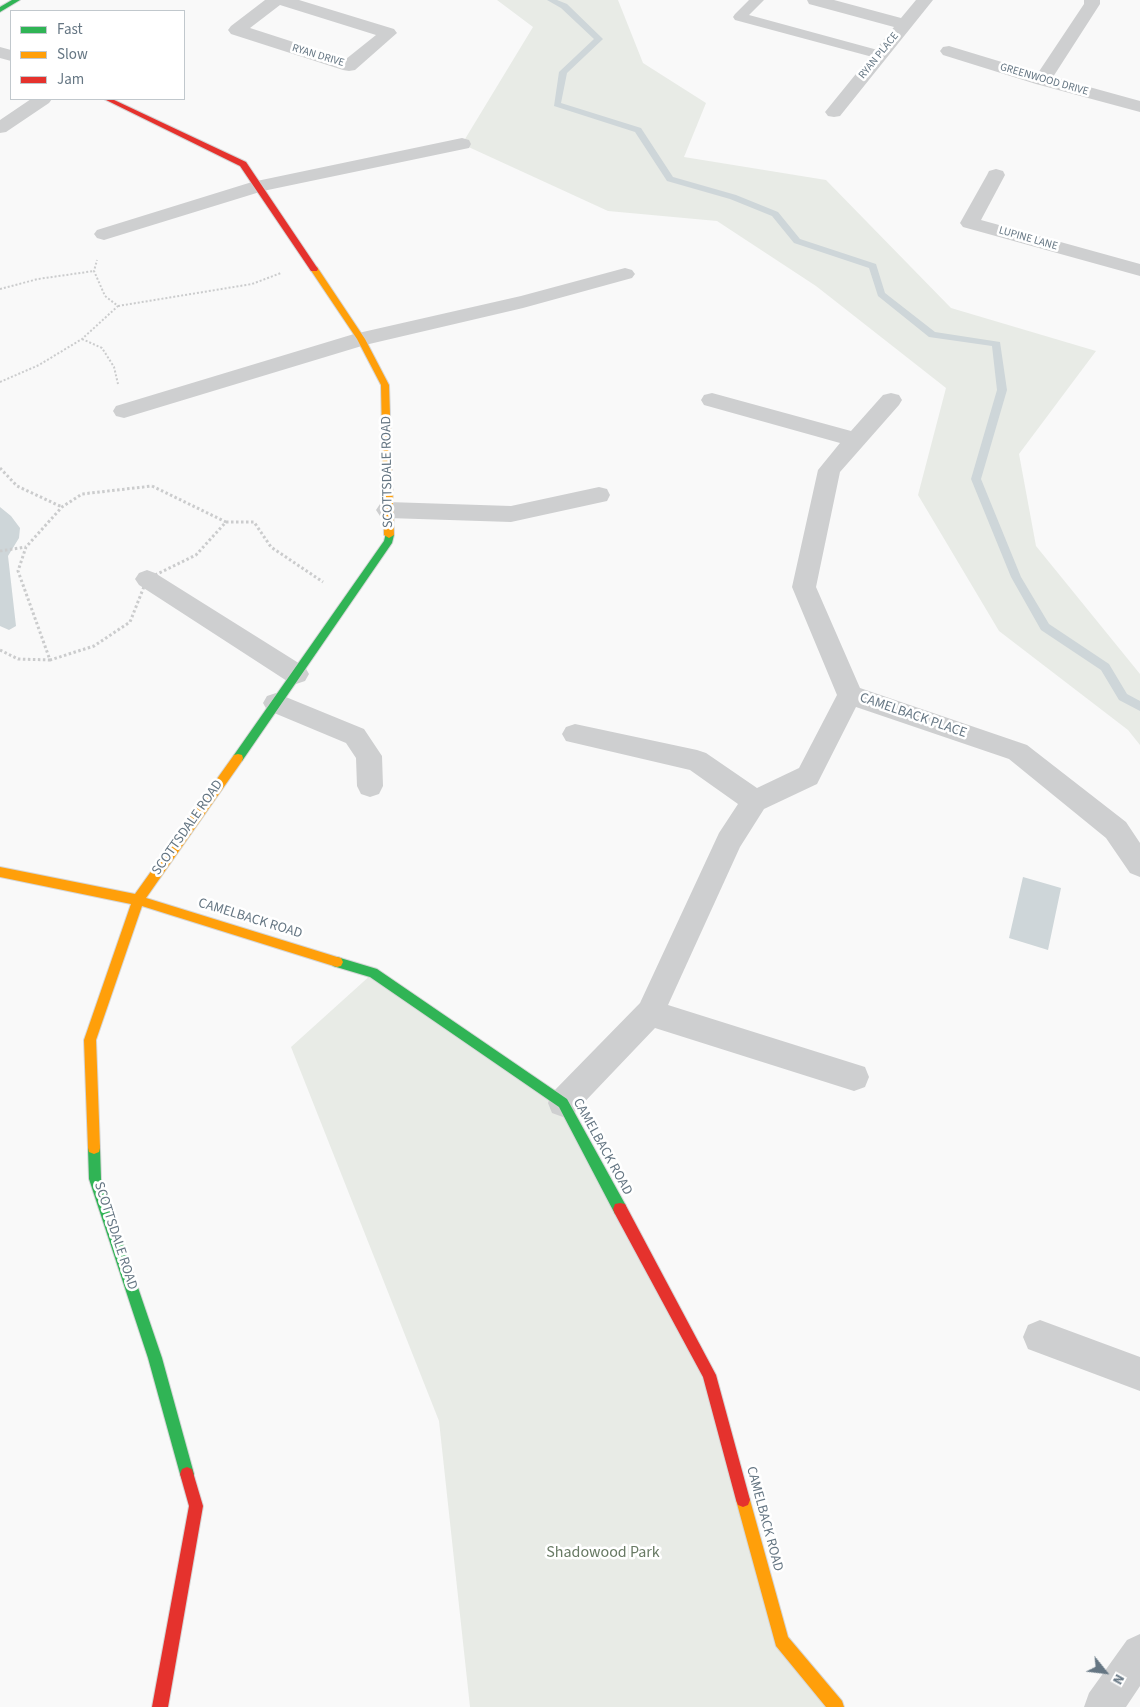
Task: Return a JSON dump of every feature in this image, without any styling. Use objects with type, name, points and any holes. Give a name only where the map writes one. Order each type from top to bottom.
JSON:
[{"type":"street","points":[[0,10],[17,0]]},
{"type":"street","name":"RYAN DRIVE","points":[[275,0],[237,30],[349,66],[388,33],[282,0]]},
{"type":"street","points":[[815,0],[904,24]]},
{"type":"street","name":"RYAN PLACE","points":[[834,112],[925,0]]},
{"type":"street","points":[[1042,80],[1092,4],[1092,0]]},
{"type":"street","name":"GREENWOOD DRIVE","points":[[949,51],[1042,80],[1140,107]]},
{"type":"street","points":[[0,128],[42,100]]},
{"type":"street","name":"SCOTTSDALE ROAD","points":[[109,100],[243,164],[361,339],[385,385],[389,541],[138,900],[90,1040],[95,1179],[155,1358],[196,1506],[160,1707]]},
{"type":"street","points":[[104,234],[259,186],[462,144]]},
{"type":"street","name":"LUPINE LANE","points":[[996,175],[970,223],[1140,270]]},
{"type":"street","points":[[124,411],[361,339],[523,302],[625,274]]},
{"type":"street","points":[[712,400],[856,440]]},
{"type":"street","points":[[850,695],[804,587],[830,470],[891,400]]},
{"type":"street","points":[[388,510],[512,514],[599,495]]},
{"type":"street","points":[[146,578],[296,674]]},
{"type":"street","name":"CAMELBACK PLACE","points":[[755,801],[808,776],[850,695],[1018,752],[1116,830],[1140,865]]},
{"type":"street","points":[[276,703],[355,736],[370,756],[370,786]]},
{"type":"street","points":[[563,1104],[650,1013],[728,841],[755,801],[697,761],[575,734]]},
{"type":"street","name":"CAMELBACK ROAD","points":[[0,872],[138,900],[372,973],[563,1104],[709,1375],[782,1641],[836,1707]]},
{"type":"street","points":[[650,1013],[854,1077]]},
{"type":"street","points":[[1040,1337],[1140,1374]]},
{"type":"street","points":[[1102,1707],[1140,1653]]},
{"type":"lane","points":[[757,0],[740,17],[880,55]]},
{"type":"path","points":[[104,234],[94,271],[105,296],[118,306]]},
{"type":"path","points":[[0,382],[39,365],[82,339],[118,306],[252,284],[310,263]]},
{"type":"path","points":[[0,289],[38,279],[94,271]]},
{"type":"path","points":[[82,339],[102,348],[114,367],[124,411]]},
{"type":"path","points":[[0,468],[18,486],[62,507]]},
{"type":"path","points":[[50,660],[18,571],[26,546],[62,507],[82,494],[152,486],[226,522],[254,522],[270,547],[304,571],[349,598]]},
{"type":"path","points":[[0,650],[18,659],[50,660],[94,646],[130,622],[146,578],[196,555],[226,522]]},
{"type":"path","points":[[0,551],[26,546]]},
{"type":"green space","points":[[497,0],[618,0],[643,63],[706,103],[684,157],[826,180],[951,308],[1096,351],[1019,454],[1036,546],[1140,674],[1140,745],[1128,730],[999,631],[918,495],[946,388],[816,286],[717,221],[608,211],[462,144],[533,27]]},
{"type":"green space","name":"Shadowood Park","points":[[373,973],[563,1103],[709,1375],[781,1641],[836,1707],[470,1707],[439,1421],[291,1047]]},
{"type":"shaded area","points":[[0,507],[11,516],[20,528],[19,538],[8,556],[16,626],[9,630],[0,626]]},
{"type":"shaded area","points":[[1023,877],[1061,888],[1048,950],[1009,938]]},
{"type":"waterway","points":[[551,0],[564,6],[599,39],[563,72],[557,104],[638,130],[670,179],[733,197],[775,214],[797,241],[873,266],[881,294],[932,335],[997,344],[1002,390],[976,479],[1016,577],[1045,627],[1105,667],[1123,697],[1140,706]]},
{"type":"traffic: fast","points":[[0,10],[17,0]]},
{"type":"traffic: fast","points":[[238,758],[389,541],[389,535]]},
{"type":"traffic: fast","points":[[337,962],[373,973],[563,1103],[620,1209]]},
{"type":"traffic: fast","points":[[94,1148],[95,1179],[155,1358],[187,1474]]},
{"type":"traffic: slow","points":[[314,269],[361,339],[385,385],[389,535]]},
{"type":"traffic: slow","points":[[94,1148],[90,1040],[138,900],[238,758]]},
{"type":"traffic: slow","points":[[0,872],[138,900],[337,962]]},
{"type":"traffic: slow","points":[[743,1500],[781,1641],[836,1707]]},
{"type":"traffic: jam","points":[[109,100],[243,164],[314,269]]},
{"type":"traffic: jam","points":[[620,1209],[709,1375],[743,1500]]},
{"type":"traffic: jam","points":[[160,1707],[196,1506],[187,1474]]}]
